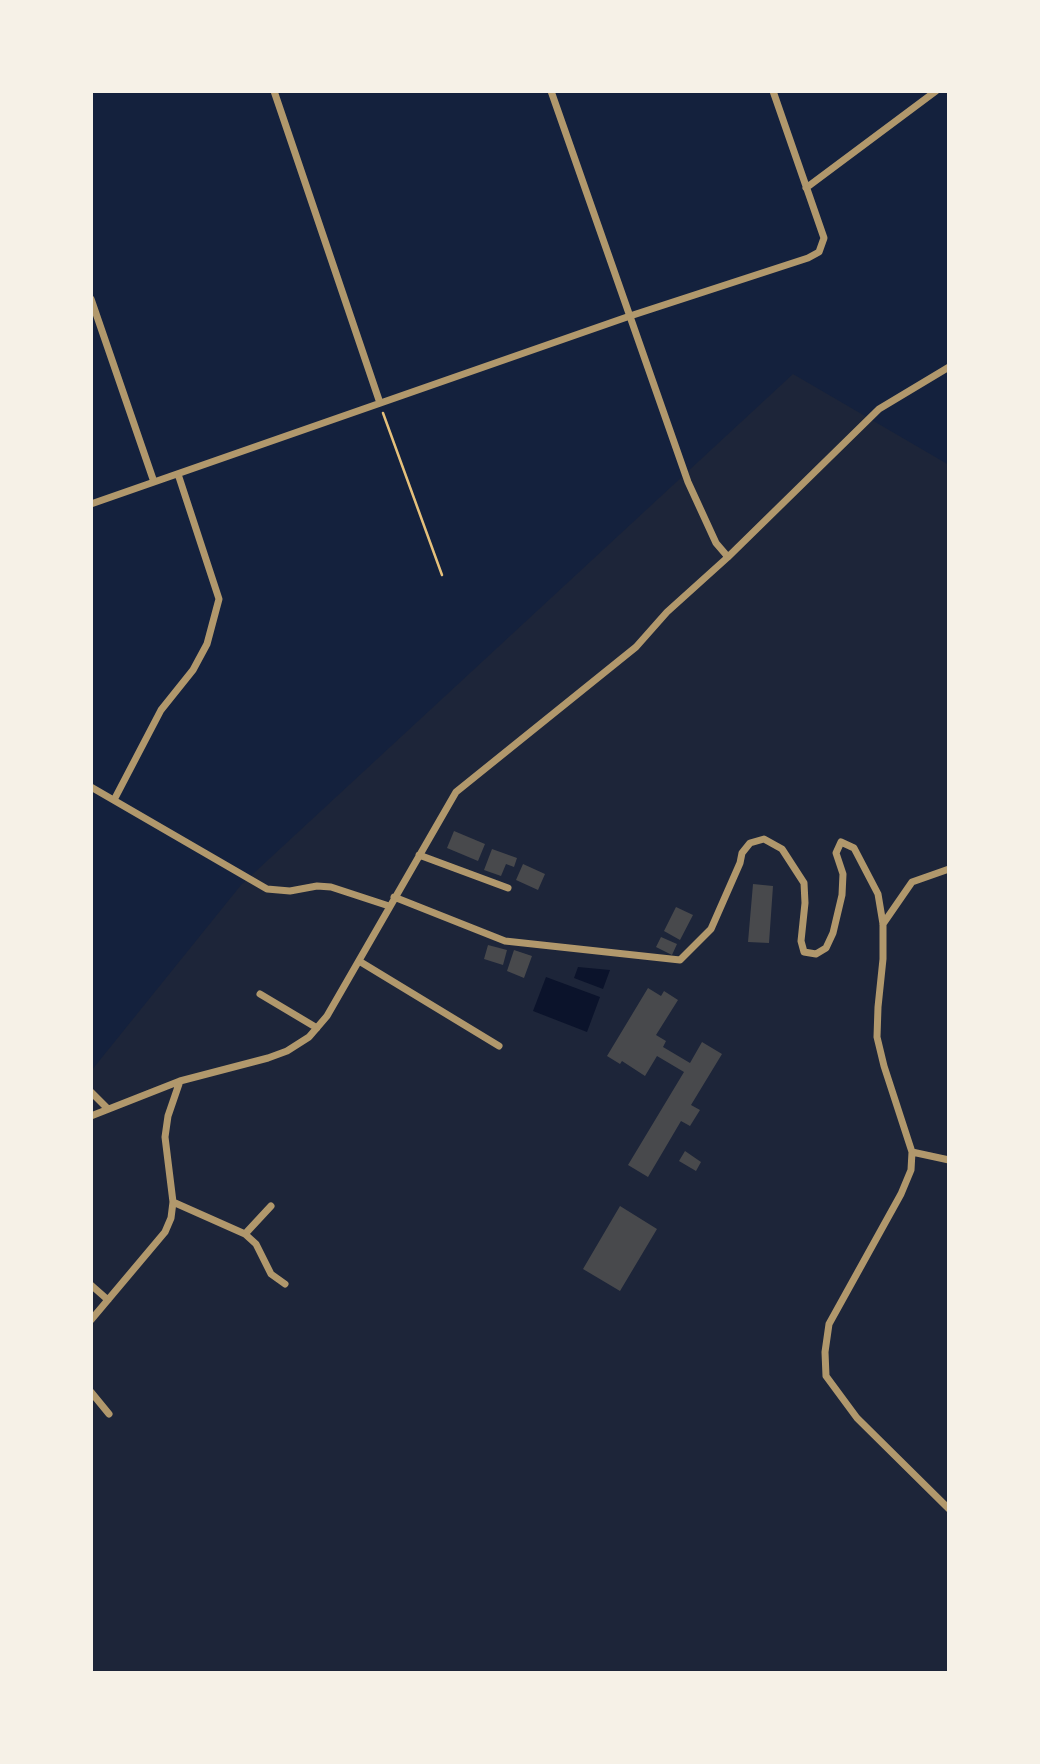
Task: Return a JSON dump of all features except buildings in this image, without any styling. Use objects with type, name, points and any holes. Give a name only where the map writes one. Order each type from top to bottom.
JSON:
[{"type":"street","points":[[274,91],[380,403]]},
{"type":"street","points":[[551,91],[688,482],[716,543],[728,557]]},
{"type":"street","points":[[91,504],[630,316],[808,258],[819,251],[824,238],[773,91]]},
{"type":"street","points":[[806,188],[936,91]]},
{"type":"street","points":[[91,299],[154,482]]},
{"type":"street","points":[[91,1116],[180,1081],[287,1051],[309,1037],[327,1016],[456,792],[636,647],[667,612],[728,557],[879,410],[949,367]]},
{"type":"street","points":[[114,800],[161,710],[193,670],[207,644],[219,599],[178,474]]},
{"type":"street","points":[[91,787],[267,889],[290,891],[317,886],[331,887],[389,906]]},
{"type":"street","points":[[394,897],[505,941],[680,960],[711,929],[742,853],[750,843],[764,839],[782,849],[804,883],[805,904],[801,940],[804,952],[816,954],[826,948],[833,933],[842,895],[843,874],[836,853],[841,842],[853,848],[878,894],[883,924],[883,959],[877,1037],[912,1152],[911,1170],[901,1194],[829,1324],[825,1377],[857,1418],[949,1508]]},
{"type":"street","points":[[419,855],[508,888]]},
{"type":"street","points":[[883,924],[912,882],[949,869]]},
{"type":"street","points":[[359,961],[499,1046]]},
{"type":"street","points":[[260,994],[317,1028]]},
{"type":"street","points":[[91,1320],[165,1232],[171,1218],[173,1202],[165,1137],[168,1116],[180,1081]]},
{"type":"street","points":[[91,1092],[108,1110]]},
{"type":"street","points":[[912,1152],[949,1160]]},
{"type":"street","points":[[173,1202],[245,1234],[256,1244],[271,1274],[285,1284]]},
{"type":"street","points":[[245,1234],[271,1206]]},
{"type":"street","points":[[91,1285],[108,1300]]},
{"type":"street","points":[[91,1392],[109,1413]]},
{"type":"path","points":[[380,403],[442,575]]},
{"type":"shaded area","points":[[793,374],[949,465],[949,1673],[91,1673],[91,1071],[241,885]]},
{"type":"shaded area","points":[[578,967],[610,970],[603,989],[574,978]]},
{"type":"shaded area","points":[[546,977],[600,997],[587,1032],[533,1011]]}]
